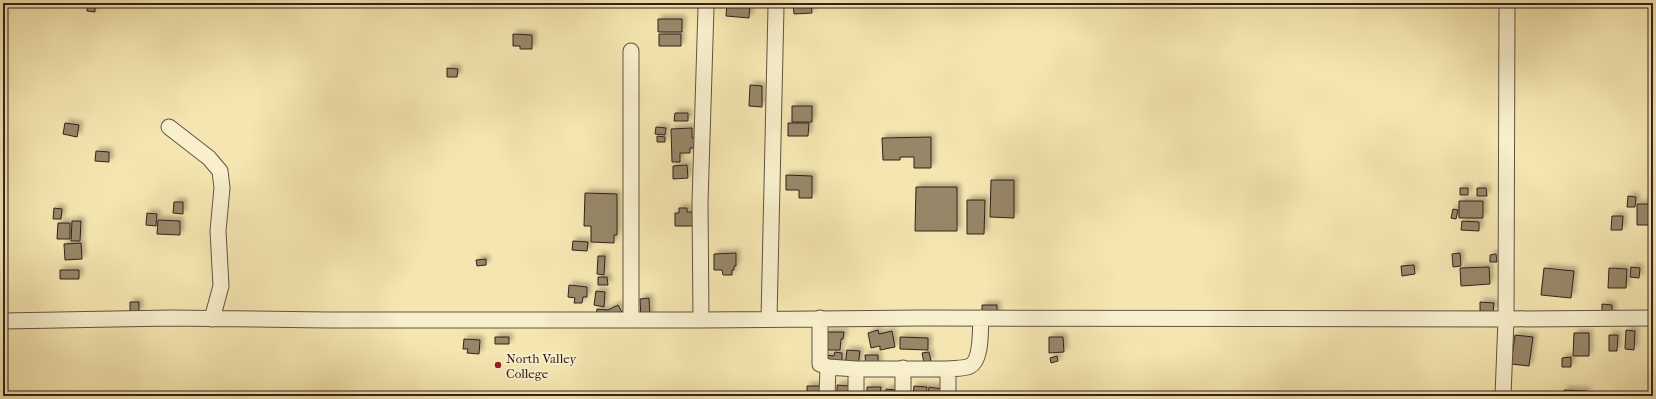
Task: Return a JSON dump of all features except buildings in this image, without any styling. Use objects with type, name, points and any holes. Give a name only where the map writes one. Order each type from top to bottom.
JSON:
[{"type":"street","points":[[1503,396],[1506,319],[1507,3]]},
{"type":"street","points":[[769,319],[776,7]]},
{"type":"street","points":[[702,320],[700,202],[706,8]]},
{"type":"street","points":[[631,51],[631,320]]},
{"type":"street","points":[[169,127],[209,158],[220,170],[222,188],[218,231],[221,286],[212,319]]},
{"type":"street","points":[[820,318],[819,361],[823,366],[856,369],[948,369],[967,367],[976,360],[979,352],[981,318]]},
{"type":"street","points":[[3,321],[212,319],[702,320],[820,318],[1653,318]]},
{"type":"street","points":[[827,396],[828,367]]},
{"type":"street","points":[[903,368],[903,396]]},
{"type":"street","points":[[856,369],[856,396]]},
{"type":"street","points":[[948,369],[948,396]]},
{"type":"place","name":"North Valley College","points":[[498,365]]}]
